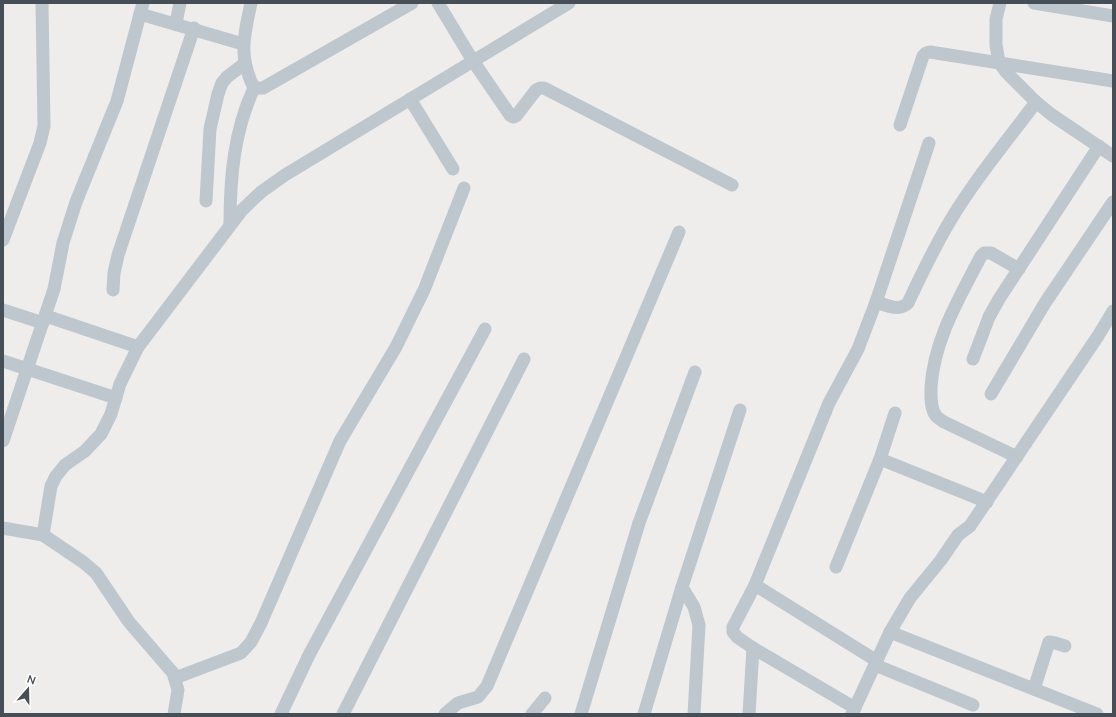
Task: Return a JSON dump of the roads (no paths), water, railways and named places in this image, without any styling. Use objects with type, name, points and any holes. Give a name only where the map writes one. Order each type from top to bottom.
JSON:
[{"type":"street","points":[[3,240],[40,142],[44,126],[42,3]]},
{"type":"street","points":[[176,24],[180,3]]},
{"type":"street","points":[[230,224],[230,188],[234,155],[240,124],[247,102],[254,88],[244,64],[243,44],[251,3]]},
{"type":"street","points":[[254,88],[263,88],[412,3]]},
{"type":"street","points":[[438,3],[473,61],[510,115],[513,117],[516,116],[536,90],[544,88],[732,185]]},
{"type":"street","points":[[43,535],[51,486],[56,476],[65,465],[85,451],[101,434],[111,414],[120,384],[138,347],[242,210],[261,192],[285,175],[569,3]]},
{"type":"street","points":[[1000,3],[996,19],[996,38],[999,62],[1006,72],[1052,116],[1113,156]]},
{"type":"street","points":[[1034,3],[1113,16]]},
{"type":"street","points":[[3,441],[54,289],[63,243],[76,202],[117,101],[141,8],[176,24],[194,28],[243,44]]},
{"type":"street","points":[[113,290],[114,273],[118,255],[194,28]]},
{"type":"street","points":[[900,125],[923,56],[930,52],[1113,81]]},
{"type":"street","points":[[206,202],[210,129],[218,94],[227,77],[244,64]]},
{"type":"street","points":[[410,98],[453,169]]},
{"type":"street","points":[[876,302],[899,308],[904,307],[908,303],[931,254],[950,220],[971,189],[1036,102]]},
{"type":"street","points":[[929,143],[876,302],[858,349],[829,403],[755,585],[733,627],[733,632],[737,637],[853,711],[890,632],[910,598],[941,560],[958,535],[970,526],[987,502],[1098,336],[1113,311]]},
{"type":"street","points":[[973,359],[989,317],[1099,146]]},
{"type":"street","points":[[175,678],[242,653],[251,642],[261,623],[340,441],[396,347],[424,290],[464,188]]},
{"type":"street","points":[[991,394],[1045,303],[1113,202]]},
{"type":"street","points":[[445,714],[458,703],[478,697],[487,686],[679,232]]},
{"type":"street","points":[[1017,457],[944,422],[936,416],[932,408],[930,398],[932,370],[942,338],[951,314],[981,256],[984,253],[991,253],[1019,269]]},
{"type":"street","points":[[3,310],[138,347]]},
{"type":"street","points":[[281,714],[309,655],[485,329]]},
{"type":"street","points":[[343,714],[524,358]]},
{"type":"street","points":[[3,361],[116,398]]},
{"type":"street","points":[[581,714],[639,523],[695,372]]},
{"type":"street","points":[[644,714],[682,587],[740,410]]},
{"type":"street","points":[[836,567],[880,459],[895,413]]},
{"type":"street","points":[[880,459],[987,502]]},
{"type":"street","points":[[3,528],[43,535],[76,557],[96,573],[129,622],[173,673],[178,690],[174,714]]},
{"type":"street","points":[[755,585],[876,663],[973,705]]},
{"type":"street","points":[[682,587],[694,607],[699,625],[694,714]]},
{"type":"street","points":[[890,632],[1097,714]]},
{"type":"street","points":[[1034,689],[1049,642],[1065,646]]},
{"type":"street","points":[[749,714],[753,648]]},
{"type":"street","points":[[532,714],[545,698]]}]
